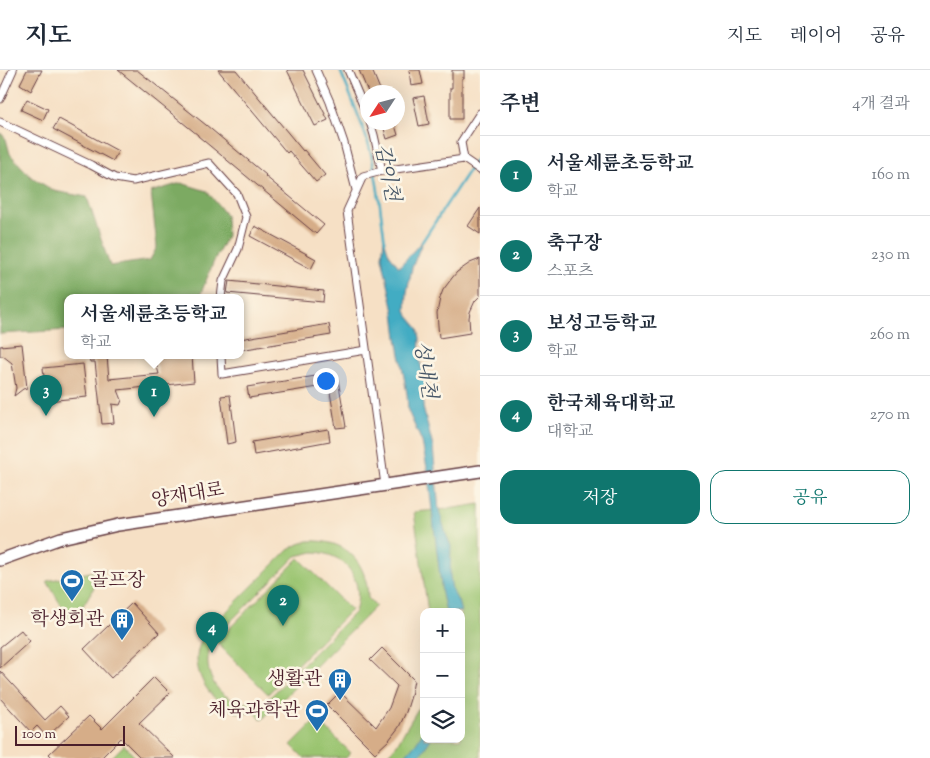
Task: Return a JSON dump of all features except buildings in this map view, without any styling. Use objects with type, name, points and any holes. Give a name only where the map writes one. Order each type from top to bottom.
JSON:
[{"type":"main road","name":"양재대로","points":[[0,560],[61,538],[118,525],[479,471]]},
{"type":"street","points":[[0,99],[13,70]]},
{"type":"street","points":[[316,70],[330,102],[344,143],[356,190]]},
{"type":"street","points":[[348,70],[360,98]]},
{"type":"street","points":[[464,159],[461,142],[480,113]]},
{"type":"street","points":[[0,122],[115,178],[133,181],[209,163],[237,194],[246,217],[238,249],[223,281],[221,294]]},
{"type":"street","points":[[372,130],[382,171]]},
{"type":"street","points":[[385,485],[347,211],[363,176],[382,171],[464,159],[480,170]]},
{"type":"street","points":[[221,359],[222,374],[366,350]]},
{"type":"green space","points":[[0,132],[6,139],[10,154],[30,176],[54,191],[87,197],[110,266],[150,260],[157,247],[151,192],[181,183],[207,191],[226,215],[227,236],[201,294],[64,294],[64,330],[0,334]]},
{"type":"green space","points":[[480,504],[480,758],[384,758],[396,746],[420,704],[420,743],[465,743],[465,608],[427,608],[414,512]]},
{"type":"green space","points":[[308,541],[321,541],[343,548],[352,555],[364,573],[368,598],[376,606],[262,720],[255,712],[236,712],[228,709],[214,698],[200,676],[197,659],[198,652],[205,633],[288,550]],"holes":[[[313,552],[335,557],[343,563],[355,579],[357,589],[355,612],[269,698],[259,702],[248,703],[230,698],[215,685],[210,676],[208,658],[214,638],[296,556]]]},
{"type":"green space","points":[[299,558],[351,610],[268,694],[216,642]]},
{"type":"green space","name":"골프장","points":[[105,569],[72,624],[47,581]]},
{"type":"green space","name":"체육과학관","points":[[317,719],[351,753],[346,758],[304,758],[291,745]]},
{"type":"green space","points":[[124,745],[136,758],[111,758]]},
{"type":"water","name":"성내천","points":[[384,239],[389,254],[399,267],[423,240],[412,268],[407,292],[406,310],[408,316],[418,328],[420,338],[419,357],[426,386],[423,407],[433,447],[439,510],[451,546],[450,577],[452,590],[460,608],[445,608],[442,594],[427,468],[422,442],[408,411],[394,312],[382,257]]},
{"type":"water","points":[[420,736],[420,743],[428,743],[418,758],[403,758]]},
{"type":"waterway","name":"감이천","points":[[340,70],[369,146],[377,182],[385,242]]},
{"type":"waterway","name":"성내천","points":[[422,242],[480,153]]},
{"type":"place","name":"보성고등학교","points":[[46,416]]},
{"type":"place","name":"서울세륜초등학교","points":[[154,417]]},
{"type":"place","name":"골프장","points":[[72,602]]},
{"type":"place","name":"축구장","points":[[283,626]]},
{"type":"place","name":"학생회관","points":[[122,641]]},
{"type":"place","name":"한국체육대학교","points":[[212,653]]},
{"type":"place","name":"생활관","points":[[340,701]]},
{"type":"place","name":"체육과학관","points":[[317,732]]}]
